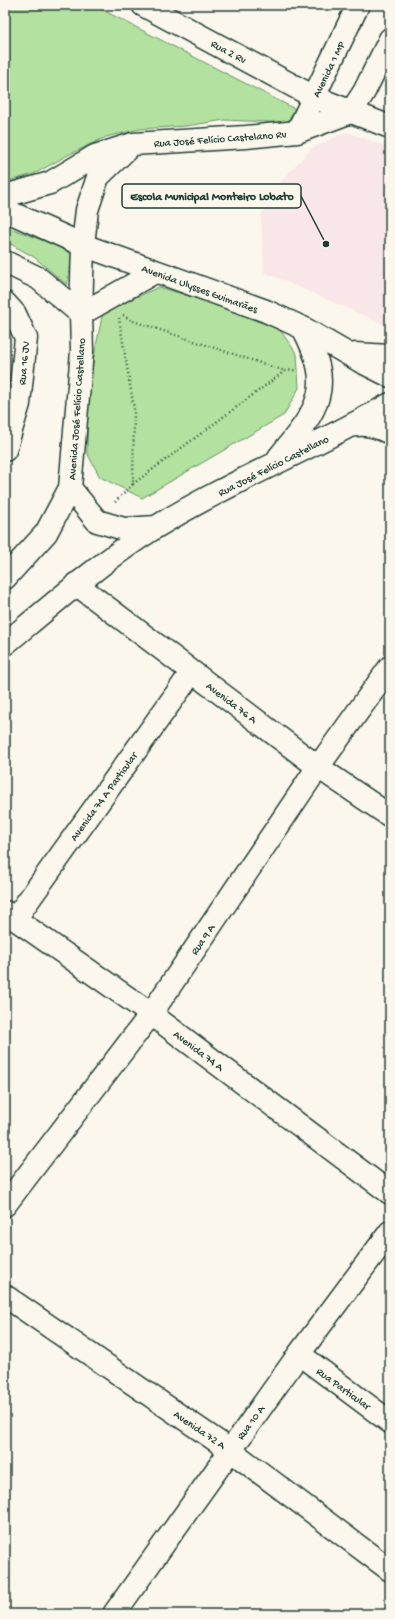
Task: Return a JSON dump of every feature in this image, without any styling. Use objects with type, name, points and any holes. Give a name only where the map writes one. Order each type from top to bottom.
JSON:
[{"type":"street","name":"Rua 2 Rv","points":[[143,5],[314,97],[390,127]]},
{"type":"street","name":"Avenida 1 MP","points":[[297,132],[358,5]]},
{"type":"street","points":[[351,112],[364,92],[390,39]]},
{"type":"street","name":"Rua José Felício Castelano Rv","points":[[5,193],[12,194],[50,183],[95,156],[133,144],[246,137],[297,132],[351,112]]},
{"type":"street","name":"Avenida José Felício Castellano","points":[[5,578],[46,533],[70,488],[82,351],[81,314],[83,245],[87,210],[98,177],[133,144]]},
{"type":"street","name":"Avenida Ulysses Guimarães","points":[[5,210],[83,245],[266,311],[303,328],[360,361],[390,376]]},
{"type":"street","points":[[5,262],[38,278],[81,314],[155,272]]},
{"type":"street","name":"Rua 16 JV","points":[[5,303],[15,314],[26,338],[19,404],[5,450]]},
{"type":"street","points":[[273,464],[302,429],[315,409],[320,389],[318,367],[314,349],[303,328]]},
{"type":"street","points":[[347,353],[390,356]]},
{"type":"street","name":"Rua José Felício Castellano","points":[[156,527],[273,464],[390,404]]},
{"type":"street","points":[[347,426],[362,424],[376,426],[390,433]]},
{"type":"street","points":[[70,488],[97,521],[124,529],[156,527]]},
{"type":"street","points":[[5,644],[76,584],[156,527]]},
{"type":"street","name":"Avenida 76 A","points":[[76,584],[318,767],[390,816]]},
{"type":"street","name":"Rua 9 A","points":[[5,1205],[151,1014],[318,767],[390,667]]},
{"type":"street","name":"Avenida 74 A Particular","points":[[10,916],[192,672]]},
{"type":"street","name":"Avenida 74 A","points":[[10,916],[151,1014],[390,1193]]},
{"type":"street","name":"Rua 10 A","points":[[114,1614],[299,1354],[390,1232]]},
{"type":"street","name":"Avenida 72 A","points":[[5,1296],[230,1450],[390,1570]]},
{"type":"street","name":"Rua Particular","points":[[299,1354],[390,1422]]},
{"type":"path","points":[[133,484],[134,410],[118,312],[133,321],[285,371],[318,367]]},
{"type":"path","points":[[97,521],[133,484],[285,371]]},
{"type":"shaded area","points":[[347,132],[390,148],[390,327],[264,272],[261,216],[276,187],[312,148]]},
{"type":"green space","points":[[5,5],[93,5],[295,109],[287,123],[225,120],[186,126],[140,129],[106,137],[68,155],[34,174],[5,182]]},
{"type":"green space","points":[[5,226],[73,252],[67,285],[34,257],[5,241]]},
{"type":"green space","points":[[159,287],[212,303],[280,330],[297,354],[299,388],[284,415],[142,498],[100,477],[87,453],[88,385],[103,312]]},
{"type":"place","name":"Escola Municipal Monteiro Lobato","points":[[326,244]]}]
